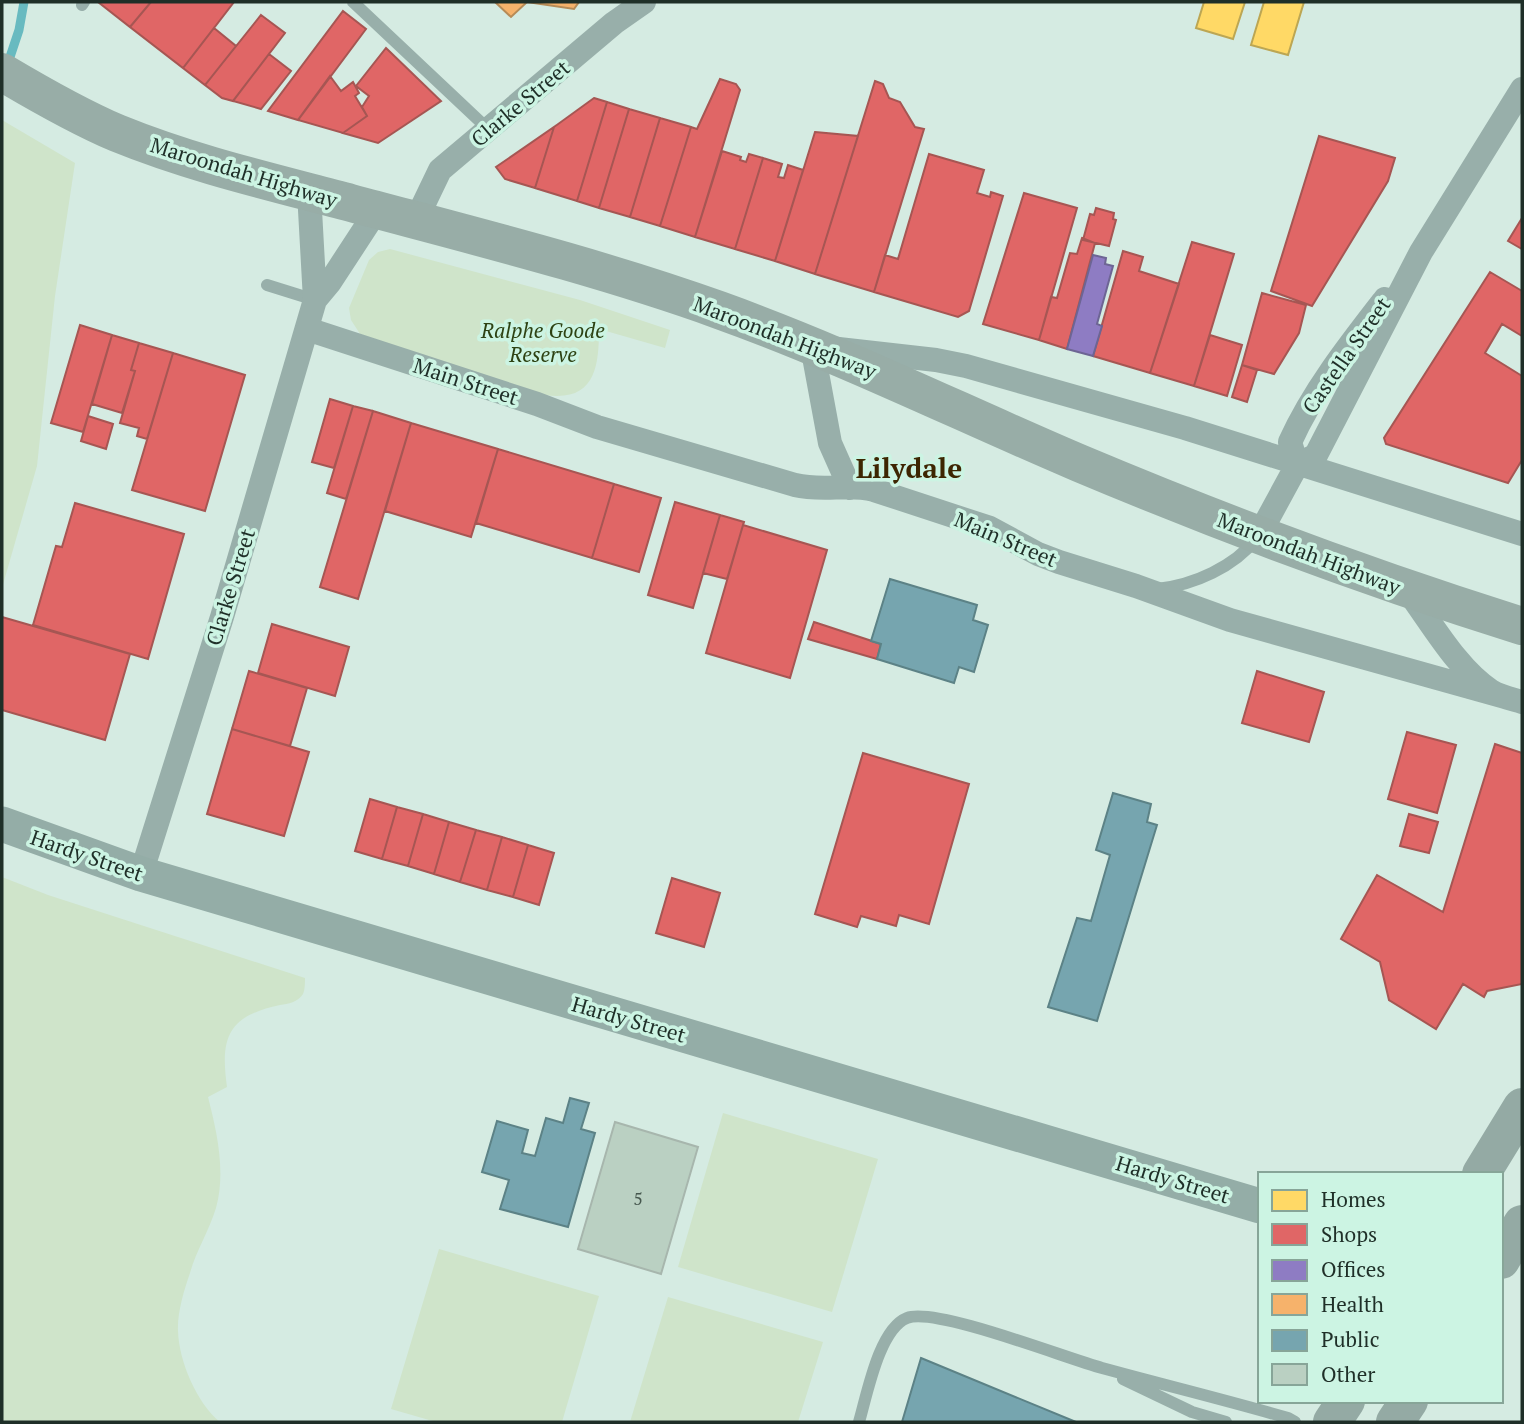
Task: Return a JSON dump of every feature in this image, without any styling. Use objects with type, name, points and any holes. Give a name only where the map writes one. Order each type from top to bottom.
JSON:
[{"type":"highway","name":"Maroondah Highway","points":[[2,72],[117,132],[205,164],[515,247],[721,310],[812,346],[1078,462],[1259,535],[1407,590],[1522,626]]},
{"type":"main road","name":"Hardy Street","points":[[2,824],[141,874],[1258,1205]]},
{"type":"main road","points":[[1482,1172],[1522,1107]]},
{"type":"main road","points":[[1503,1257],[1522,1224]]},
{"type":"main road","points":[[1332,1422],[1345,1403]]},
{"type":"main road","points":[[1395,1422],[1408,1403]]},
{"type":"street","name":"Clarke Street","points":[[416,220],[440,170],[614,23],[644,2]]},
{"type":"street","name":"Castella Street","points":[[1259,535],[1297,465],[1316,455],[1421,252],[1522,89]]},
{"type":"street","name":"Clarke Street","points":[[141,874],[222,617],[315,300],[309,192]]},
{"type":"street","name":"Clarke Street","points":[[315,300],[377,211]]},
{"type":"street","name":"Main Street","points":[[307,329],[537,404],[597,427],[808,488],[874,490],[990,528],[1038,554],[1230,620],[1515,698]]},
{"type":"street","points":[[850,488],[830,443],[812,346],[966,366],[1185,428],[1522,534]]},
{"type":"street","points":[[1407,590],[1462,663],[1488,688],[1515,698]]},
{"type":"lane","points":[[353,2],[488,129]]},
{"type":"lane","points":[[267,285],[315,300]]},
{"type":"lane","points":[[1136,586],[1157,589],[1182,585],[1230,563],[1249,548],[1259,535]]},
{"type":"lane","points":[[859,1422],[886,1337],[896,1324],[907,1318],[930,1316],[1101,1368],[1195,1391],[1295,1422]]},
{"type":"lane","points":[[1101,1368],[1192,1412],[1226,1422]]},
{"type":"green space","points":[[2,120],[75,163],[55,296],[37,466],[2,588]]},
{"type":"green space","name":"Ralphe Goode Reserve","points":[[390,249],[580,300],[670,330],[665,348],[599,329],[595,369],[590,380],[584,388],[561,396],[545,395],[362,337],[351,320],[349,308],[369,260],[378,252]]},
{"type":"green space","points":[[2,877],[48,895],[305,978],[301,997],[249,1015],[231,1031],[225,1055],[227,1087],[208,1097],[219,1152],[219,1194],[185,1287],[178,1331],[182,1356],[191,1381],[204,1404],[220,1422],[2,1422]]},
{"type":"green space","points":[[723,1113],[878,1159],[832,1312],[678,1267]]},
{"type":"green space","points":[[439,1249],[599,1296],[562,1422],[436,1422],[391,1409]]},
{"type":"green space","points":[[668,1297],[823,1342],[798,1422],[630,1422]]},
{"type":"building: Homes","points":[[1204,2],[1245,2],[1233,39],[1196,28]]},
{"type":"building: Homes","points":[[1264,2],[1304,2],[1288,55],[1251,45]]},
{"type":"building: Shops","points":[[98,2],[151,2],[130,27]]},
{"type":"building: Shops","points":[[151,2],[234,2],[183,68],[130,27]]},
{"type":"building: Shops","points":[[343,11],[366,29],[298,120],[268,111]]},
{"type":"building: Shops","points":[[261,15],[285,33],[233,101],[222,98],[205,85]]},
{"type":"building: Shops","points":[[214,28],[236,46],[205,85],[183,68]]},
{"type":"building: Shops","points":[[386,48],[441,101],[378,143],[343,133],[367,116],[362,107],[369,96],[356,86]]},
{"type":"building: Shops","points":[[269,54],[291,71],[261,109],[233,101]]},
{"type":"building: Shops","points":[[330,76],[341,91],[353,82],[359,93],[355,96],[367,116],[343,133],[298,120]]},
{"type":"building: Shops","points":[[720,79],[736,84],[740,90],[695,237],[660,226],[691,127],[697,129]]},
{"type":"building: Shops","points":[[875,81],[883,84],[889,98],[900,102],[915,127],[924,129],[874,292],[815,274]]},
{"type":"building: Shops","points":[[594,98],[607,102],[577,201],[535,188],[554,127]]},
{"type":"building: Shops","points":[[607,102],[629,109],[599,208],[577,201]]},
{"type":"building: Shops","points":[[629,109],[660,118],[630,217],[599,208]]},
{"type":"building: Shops","points":[[660,118],[691,127],[660,226],[630,217]]},
{"type":"building: Shops","points":[[554,127],[535,188],[505,179],[496,167]]},
{"type":"building: Shops","points":[[815,132],[858,136],[815,274],[775,261]]},
{"type":"building: Shops","points":[[1319,136],[1395,158],[1388,181],[1312,306],[1271,291]]},
{"type":"building: Shops","points":[[722,151],[741,157],[740,160],[746,162],[749,154],[763,158],[735,249],[695,237]]},
{"type":"building: Shops","points":[[929,154],[984,170],[977,193],[990,197],[991,192],[1003,196],[969,311],[958,317],[874,292],[885,255],[898,259]]},
{"type":"building: Shops","points":[[763,158],[782,164],[778,177],[784,178],[788,165],[803,170],[775,261],[735,249]]},
{"type":"building: Shops","points":[[1024,193],[1077,208],[1039,340],[983,324]]},
{"type":"building: Shops","points":[[1096,208],[1114,213],[1113,219],[1116,220],[1109,246],[1083,240],[1090,214],[1094,215]]},
{"type":"building: Shops","points":[[1522,218],[1522,249],[1508,241]]},
{"type":"building: Shops","points":[[1082,238],[1095,243],[1067,349],[1039,340],[1051,297],[1057,298],[1070,253],[1077,254]]},
{"type":"building: Shops","points":[[1192,242],[1234,254],[1194,386],[1150,373]]},
{"type":"building: Shops","points":[[1123,251],[1143,257],[1139,271],[1179,284],[1150,373],[1093,356]]},
{"type":"building: Shops","points":[[1490,272],[1522,291],[1522,336],[1502,324],[1485,353],[1522,376],[1522,460],[1508,483],[1386,444],[1384,438]]},
{"type":"building: Shops","points":[[1262,293],[1306,305],[1299,333],[1274,374],[1242,365]]},
{"type":"building: Shops","points":[[80,325],[112,335],[83,432],[51,423]]},
{"type":"building: Shops","points":[[112,335],[139,343],[131,370],[135,371],[122,413],[92,404]]},
{"type":"building: Shops","points":[[1210,335],[1242,345],[1227,396],[1194,386]]},
{"type":"building: Shops","points":[[139,343],[173,353],[147,439],[137,436],[139,428],[120,423],[135,371],[131,370]]},
{"type":"building: Shops","points":[[173,353],[245,375],[205,511],[132,490]]},
{"type":"building: Shops","points":[[1242,365],[1257,370],[1247,402],[1232,397]]},
{"type":"building: Shops","points":[[330,399],[353,406],[334,468],[312,462]]},
{"type":"building: Shops","points":[[353,406],[373,411],[346,499],[327,493]]},
{"type":"building: Shops","points":[[373,411],[411,423],[358,599],[320,587]]},
{"type":"building: Shops","points":[[88,416],[113,424],[106,449],[81,441]]},
{"type":"building: Shops","points":[[411,423],[498,449],[471,537],[385,511]]},
{"type":"building: Shops","points":[[498,449],[614,484],[592,558],[476,523]]},
{"type":"building: Shops","points":[[614,484],[661,498],[639,572],[592,558]]},
{"type":"building: Shops","points":[[675,502],[720,515],[693,608],[648,595]]},
{"type":"building: Shops","points":[[75,503],[184,534],[148,659],[33,625],[56,546],[62,547]]},
{"type":"building: Shops","points":[[720,515],[744,522],[727,579],[703,573]]},
{"type":"building: Shops","points":[[743,525],[827,550],[790,678],[706,653]]},
{"type":"building: Shops","points":[[2,617],[130,654],[105,740],[2,710]]},
{"type":"building: Shops","points":[[814,622],[881,644],[877,659],[808,639]]},
{"type":"building: Shops","points":[[272,624],[349,647],[335,696],[258,673]]},
{"type":"building: Shops","points":[[249,671],[307,688],[290,746],[232,729]]},
{"type":"building: Shops","points":[[1257,671],[1324,692],[1309,742],[1242,723]]},
{"type":"building: Shops","points":[[232,729],[309,752],[284,836],[207,814]]},
{"type":"building: Shops","points":[[1407,732],[1456,745],[1437,813],[1388,799]]},
{"type":"building: Shops","points":[[1495,744],[1522,753],[1522,984],[1487,991],[1484,997],[1463,984],[1436,1029],[1389,1000],[1380,962],[1341,939],[1377,875],[1443,912]]},
{"type":"building: Shops","points":[[863,753],[969,784],[929,924],[899,915],[896,926],[861,916],[857,927],[815,914]]},
{"type":"building: Shops","points":[[370,799],[397,807],[382,859],[355,851]]},
{"type":"building: Shops","points":[[397,807],[423,814],[408,866],[382,859]]},
{"type":"building: Shops","points":[[423,814],[449,822],[434,874],[408,866]]},
{"type":"building: Shops","points":[[1409,814],[1438,822],[1429,853],[1400,846]]},
{"type":"building: Shops","points":[[449,822],[476,830],[460,882],[434,874]]},
{"type":"building: Shops","points":[[476,830],[502,837],[487,890],[460,882]]},
{"type":"building: Shops","points":[[502,837],[528,845],[513,897],[487,890]]},
{"type":"building: Shops","points":[[528,845],[554,853],[539,905],[513,897]]},
{"type":"building: Shops","points":[[672,878],[720,893],[704,947],[656,933]]},
{"type":"building: Offices","points":[[1093,255],[1106,258],[1105,264],[1113,266],[1097,324],[1102,326],[1093,356],[1067,349]]},
{"type":"building: Health","points":[[495,2],[527,2],[511,17]]},
{"type":"building: Health","points":[[527,2],[579,2],[574,9]]},
{"type":"building: Public","points":[[890,579],[977,605],[973,620],[988,625],[974,672],[959,667],[954,683],[877,659],[881,644],[871,641]]},
{"type":"building: Public","points":[[1113,793],[1151,804],[1147,822],[1157,825],[1097,1021],[1048,1007],[1077,918],[1091,921],[1110,855],[1096,850]]},
{"type":"building: Public","points":[[570,1098],[589,1103],[581,1129],[595,1133],[568,1227],[500,1209],[509,1180],[482,1172],[497,1121],[528,1130],[522,1153],[535,1156],[546,1118],[563,1123]]},
{"type":"building: Public","points":[[921,1358],[1076,1422],[902,1422]]},
{"type":"building: Other","points":[[615,1122],[698,1147],[661,1274],[578,1249]]},
{"type":"waterway","points":[[7,66],[19,30],[24,2]]},
{"type":"district","name":"Lilydale","points":[[909,467]]}]
